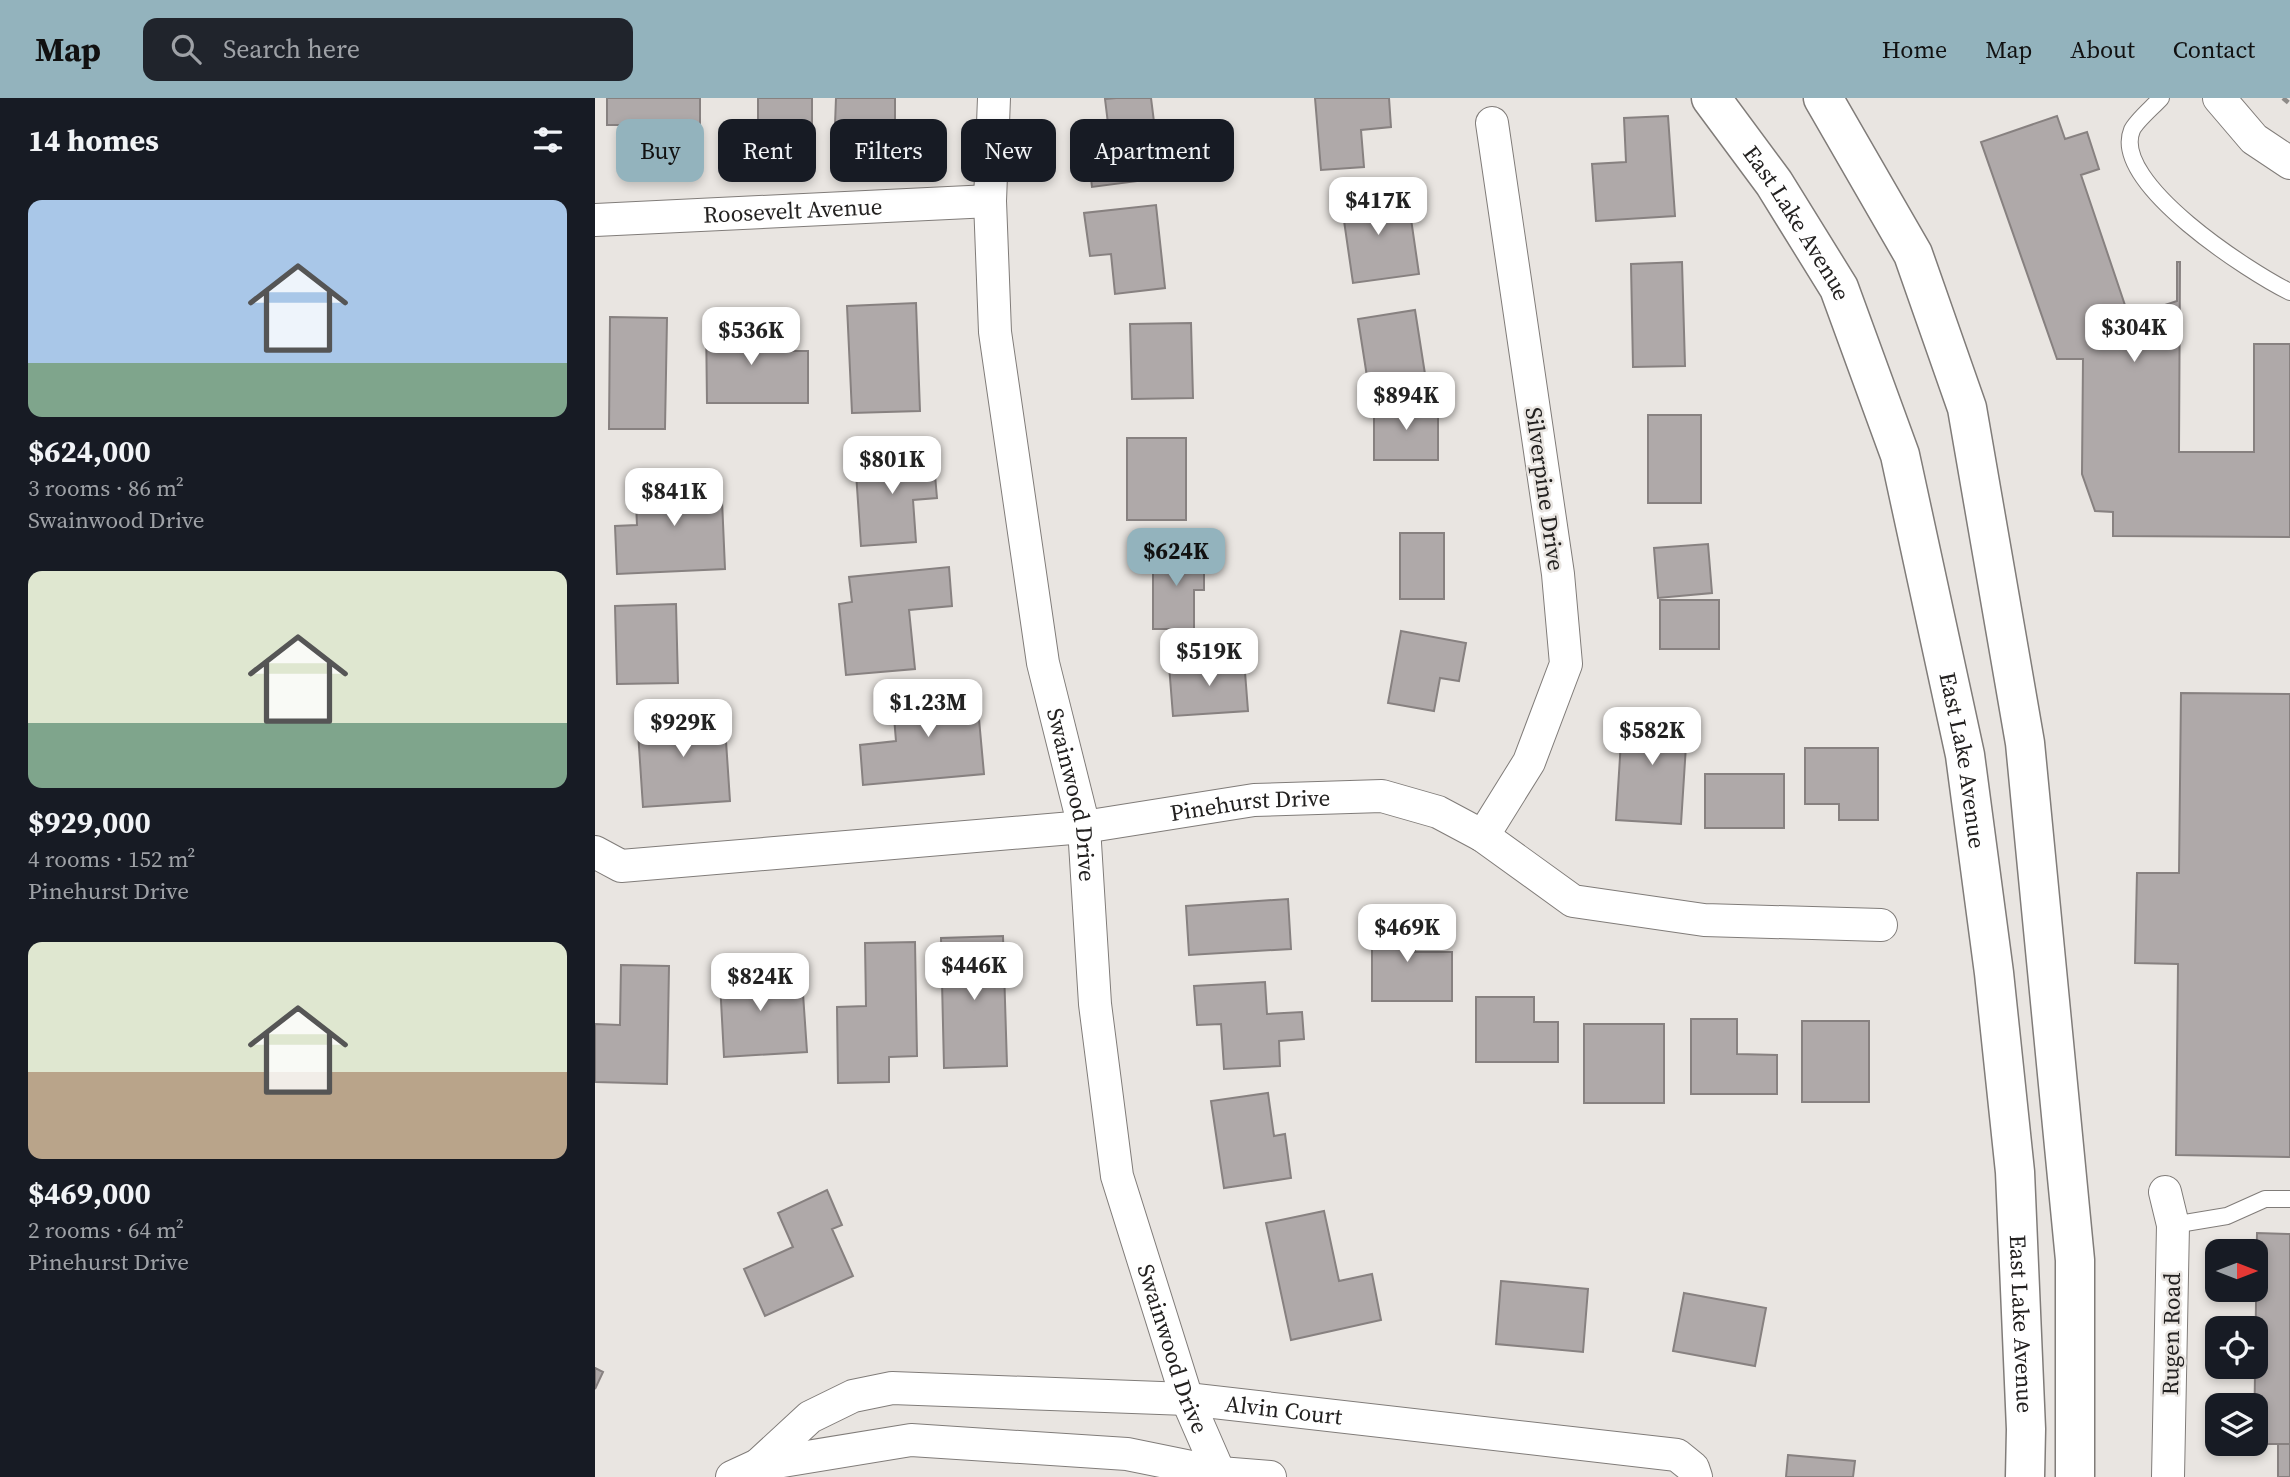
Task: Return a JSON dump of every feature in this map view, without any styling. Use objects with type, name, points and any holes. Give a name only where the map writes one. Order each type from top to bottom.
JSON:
[{"type":"main road","name":"East Lake Avenue","points":[[1711,98],[1774,183],[1839,288],[1900,455],[1965,755],[1994,973],[2015,1172],[2026,1429],[2025,1477]]},
{"type":"main road","points":[[1823,98],[1913,254],[1967,408],[2025,743],[2075,1260],[2075,1477]]},
{"type":"street","name":"Swainwood Drive","points":[[994,98],[990,201],[995,331],[1043,663],[1084,827],[1095,1003],[1117,1177],[1187,1399],[1221,1475]]},
{"type":"street","points":[[2219,98],[2254,139],[2290,163]]},
{"type":"street","name":"Silverpine Drive","points":[[1483,836],[1529,762],[1566,664],[1558,574],[1492,123]]},
{"type":"street","name":"Roosevelt Avenue","points":[[595,220],[990,201]]},
{"type":"street","name":"Pinehurst Drive","points":[[595,852],[621,866],[1084,827],[1254,800],[1382,796],[1438,812],[1483,836],[1573,901],[1704,920],[1881,925]]},
{"type":"street","name":"Rugen Road","points":[[2165,1192],[2173,1225],[2168,1477]]},
{"type":"street","name":"Alvin Court","points":[[745,1471],[810,1416],[853,1396],[892,1388],[1187,1399],[1677,1455],[1693,1468],[1696,1477]]},
{"type":"street","name":"Alvin Court","points":[[745,1471],[911,1440],[1128,1454],[1221,1475],[1270,1477]]},
{"type":"lane","points":[[2161,98],[2132,130],[2130,149],[2136,168],[2189,225],[2229,256],[2290,292]]},
{"type":"lane","points":[[2173,1225],[2227,1216],[2265,1199],[2290,1199]]},
{"type":"path","points":[[2284,98],[2290,104]]},
{"type":"building","points":[[607,98],[700,98],[700,119],[616,119],[616,125],[607,125]]},
{"type":"building","points":[[758,98],[812,98],[812,119],[758,119]]},
{"type":"building","points":[[836,98],[895,98],[895,119],[835,119]]},
{"type":"building","points":[[1151,98],[1154,119],[1107,119],[1105,99]]},
{"type":"building","points":[[1315,98],[1389,98],[1391,127],[1361,130],[1364,167],[1321,170]]},
{"type":"building","points":[[1668,116],[1675,216],[1596,221],[1592,164],[1626,162],[1624,118]]},
{"type":"building","points":[[2057,116],[2065,139],[2087,132],[2099,169],[2081,175],[2129,317],[2177,301],[2177,262],[2180,262],[2179,452],[2254,452],[2254,344],[2290,344],[2290,537],[2113,536],[2113,512],[2095,511],[2082,474],[2083,359],[2057,359],[1981,142]]},
{"type":"building","points":[[1091,182],[1130,182],[1092,187]]},
{"type":"building","points":[[1384,187],[1387,208],[1409,205],[1419,274],[1353,283],[1340,193]]},
{"type":"building","points":[[1156,205],[1165,288],[1115,294],[1111,254],[1090,256],[1084,213]]},
{"type":"building","points":[[1682,262],[1685,366],[1633,367],[1631,264]]},
{"type":"building","points":[[916,303],[920,411],[852,413],[847,306]]},
{"type":"building","points":[[1415,310],[1425,374],[1368,383],[1358,319]]},
{"type":"building","points":[[610,317],[667,318],[665,429],[609,429]]},
{"type":"building","points":[[706,318],[756,318],[756,351],[808,351],[808,403],[707,403]]},
{"type":"building","points":[[1191,323],[1193,398],[1132,399],[1130,324]]},
{"type":"building","points":[[1374,405],[1438,405],[1438,460],[1374,460]]},
{"type":"building","points":[[1648,415],[1701,415],[1701,503],[1648,503]]},
{"type":"building","points":[[1127,438],[1186,438],[1186,520],[1127,520]]},
{"type":"building","points":[[933,452],[937,498],[913,500],[916,542],[861,546],[855,458]]},
{"type":"building","points":[[721,477],[725,569],[617,574],[615,526],[637,525],[635,481]]},
{"type":"building","points":[[1400,533],[1444,533],[1444,599],[1400,599]]},
{"type":"building","points":[[1708,544],[1712,593],[1658,598],[1654,548]]},
{"type":"building","points":[[1153,551],[1204,551],[1204,590],[1194,590],[1194,629],[1153,629]]},
{"type":"building","points":[[949,567],[952,606],[909,610],[915,669],[846,675],[839,604],[852,602],[849,577]]},
{"type":"building","points":[[1660,600],[1719,600],[1719,649],[1660,649]]},
{"type":"building","points":[[676,604],[678,683],[617,684],[615,606]]},
{"type":"building","points":[[1401,631],[1466,643],[1459,681],[1440,678],[1434,711],[1388,703]]},
{"type":"building","points":[[1244,659],[1248,711],[1173,716],[1169,665]]},
{"type":"building","points":[[976,686],[984,774],[863,785],[860,745],[896,741],[892,693]]},
{"type":"building","points":[[2181,693],[2290,694],[2290,1157],[2176,1155],[2178,964],[2135,963],[2137,873],[2179,873]]},
{"type":"building","points":[[1623,710],[1688,714],[1681,824],[1616,820]]},
{"type":"building","points":[[724,711],[730,801],[643,807],[637,717]]},
{"type":"building","points":[[1805,748],[1878,748],[1878,820],[1839,820],[1839,804],[1805,804]]},
{"type":"building","points":[[1705,774],[1784,774],[1784,828],[1705,828]]},
{"type":"building","points":[[1288,899],[1291,949],[1189,955],[1186,906]]},
{"type":"building","points":[[1372,915],[1415,915],[1415,952],[1452,952],[1452,1001],[1372,1001]]},
{"type":"building","points":[[1003,936],[1007,1066],[944,1068],[941,938]]},
{"type":"building","points":[[915,942],[917,1056],[889,1057],[889,1082],[838,1083],[837,1007],[866,1006],[865,943]]},
{"type":"building","points":[[758,961],[759,982],[802,979],[807,1052],[724,1057],[719,963]]},
{"type":"building","points":[[621,965],[669,966],[667,1084],[595,1082],[595,1024],[620,1025]]},
{"type":"building","points":[[1265,982],[1267,1014],[1302,1012],[1304,1039],[1279,1041],[1280,1066],[1224,1069],[1221,1024],[1197,1025],[1194,986]]},
{"type":"building","points":[[1476,997],[1534,997],[1534,1022],[1558,1022],[1558,1062],[1476,1062]]},
{"type":"building","points":[[1691,1019],[1737,1019],[1737,1054],[1777,1055],[1777,1094],[1691,1094]]},
{"type":"building","points":[[1802,1021],[1869,1021],[1869,1102],[1802,1102]]},
{"type":"building","points":[[1584,1024],[1664,1024],[1664,1103],[1584,1103]]},
{"type":"building","points":[[1268,1093],[1274,1136],[1285,1134],[1291,1178],[1224,1188],[1211,1101]]},
{"type":"building","points":[[827,1190],[842,1225],[832,1229],[853,1276],[765,1316],[744,1269],[793,1247],[778,1213]]},
{"type":"building","points":[[1324,1211],[1339,1281],[1372,1274],[1381,1320],[1291,1340],[1266,1223]]},
{"type":"building","points":[[2257,1233],[2290,1234],[2290,1444],[2268,1444],[2268,1393],[2255,1393],[2255,1379],[2268,1379],[2268,1316],[2256,1316],[2256,1302],[2268,1302],[2268,1239],[2257,1239]]},
{"type":"building","points":[[1501,1281],[1588,1289],[1583,1352],[1496,1344]]},
{"type":"building","points":[[1684,1293],[1766,1308],[1755,1366],[1673,1351]]},
{"type":"building","points":[[595,1368],[603,1372],[595,1389]]},
{"type":"building","points":[[2278,1444],[2290,1444],[2290,1477],[2278,1477]]},
{"type":"building","points":[[1788,1455],[1855,1461],[1853,1477],[1786,1477]]}]
